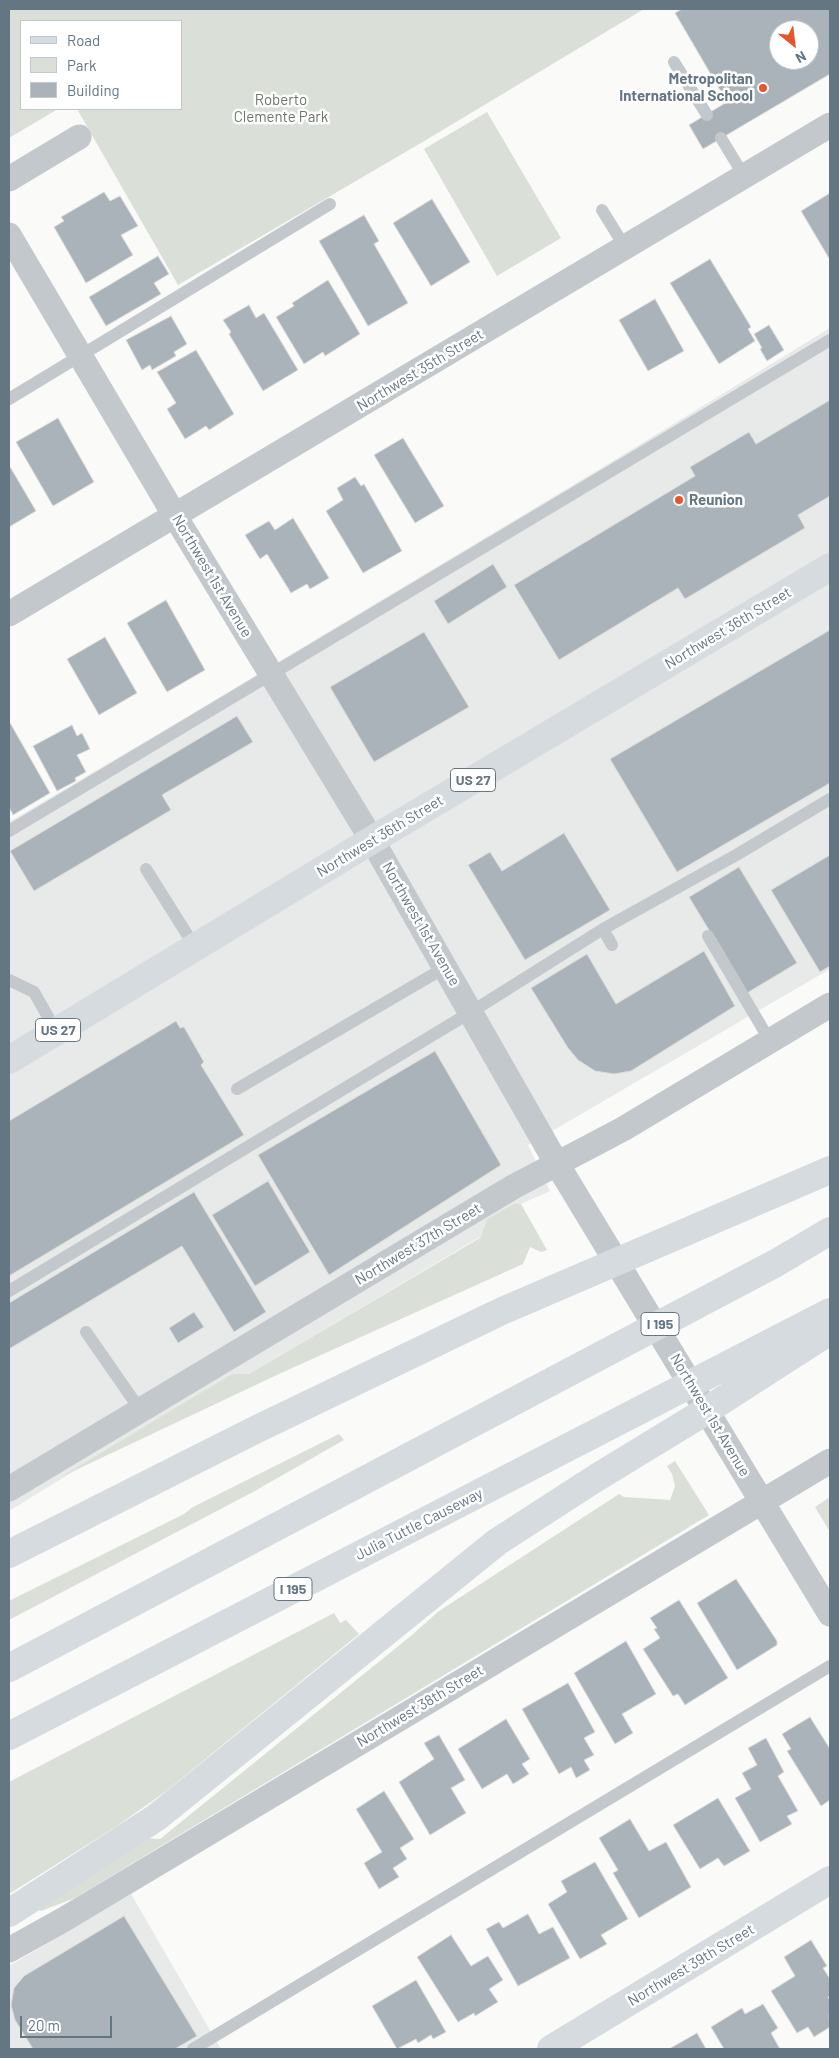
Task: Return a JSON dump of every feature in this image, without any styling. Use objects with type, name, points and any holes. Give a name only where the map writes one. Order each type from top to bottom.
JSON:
[{"type":"main road","name":"Northwest 36th Street","points":[[9,1060],[830,566]]},
{"type":"main road","points":[[9,1554],[255,1430],[502,1311],[830,1170]]},
{"type":"main road","points":[[776,1263],[830,1231]]},
{"type":"main road","points":[[776,1263],[830,1238]]},
{"type":"main road","name":"I 195","points":[[9,1668],[776,1263]]},
{"type":"main road","points":[[9,1914],[157,1817],[498,1542],[596,1478],[701,1414],[821,1326]]},
{"type":"main road","name":"Julia Tuttle Causeway","points":[[9,1736],[576,1442],[821,1326]]},
{"type":"main road","name":"Northwest 39th Street","points":[[551,2049],[830,1880]]},
{"type":"street","name":"Northwest 35th Street","points":[[9,614],[830,124]]},
{"type":"street","points":[[9,179],[79,136]]},
{"type":"street","name":"Northwest 1st Avenue","points":[[9,235],[175,516],[372,840],[472,1012],[557,1164],[830,1614]]},
{"type":"street","name":"Northwest 37th Street","points":[[9,1489],[513,1187],[623,1129],[830,1005]]},
{"type":"street","name":"Northwest 38th Street","points":[[9,1950],[63,1920],[830,1462]]},
{"type":"lane","points":[[674,62],[707,115]]},
{"type":"lane","points":[[721,138],[744,176]]},
{"type":"lane","points":[[9,399],[330,204]]},
{"type":"lane","points":[[602,210],[625,248]]},
{"type":"lane","points":[[9,830],[830,340]]},
{"type":"lane","points":[[9,1291],[472,1012],[603,929],[738,854],[830,799]]},
{"type":"lane","points":[[146,869],[195,948]]},
{"type":"lane","points":[[603,929],[612,945]]},
{"type":"lane","points":[[708,936],[770,1041]]},
{"type":"lane","points":[[237,1089],[446,967]]},
{"type":"lane","points":[[9,980],[34,992],[56,1031]]},
{"type":"lane","points":[[86,1332],[141,1411]]},
{"type":"lane","points":[[192,2049],[830,1666]]},
{"type":"shaded area","points":[[830,328],[830,969],[528,1145],[550,1191],[521,1204],[514,1205],[487,1219],[480,1237],[249,1374],[232,1374],[9,1511],[9,822],[603,467]]},
{"type":"shaded area","points":[[131,1894],[221,2049],[9,2049],[9,1966]]},
{"type":"green space","name":"Roberto Clemente Park","points":[[9,9],[644,9],[426,140],[178,285],[78,110],[182,110],[182,20],[20,20],[20,110],[56,110],[9,138]]},
{"type":"green space","points":[[487,112],[561,238],[497,276],[424,149]]},
{"type":"green space","points":[[514,1204],[521,1204],[547,1250],[541,1252],[530,1247],[523,1264],[281,1373],[61,1477],[232,1374],[249,1374],[480,1238],[487,1219]]},
{"type":"green space","points":[[339,1434],[344,1440],[253,1492],[9,1620],[9,1601]]},
{"type":"green space","points":[[675,1461],[709,1515],[75,1898],[41,1911],[37,1909],[143,1838],[160,1839],[439,1611],[619,1494],[624,1497],[670,1500],[675,1486],[672,1474],[667,1466]]},
{"type":"green space","points":[[830,1497],[830,1532],[815,1507]]},
{"type":"green space","points":[[334,1613],[340,1623],[346,1620],[359,1634],[165,1792],[117,1826],[9,1894],[9,1782]]},
{"type":"building","name":"Metropolitan International School","points":[[682,9],[830,9],[830,74],[703,149],[689,125],[727,102],[675,13]]},
{"type":"building","points":[[104,192],[110,201],[120,196],[138,226],[121,235],[133,255],[86,283],[54,227],[64,221],[61,217]]},
{"type":"building","points":[[830,193],[830,260],[801,211]]},
{"type":"building","points":[[432,199],[470,262],[431,286],[393,223]]},
{"type":"building","points":[[364,215],[379,241],[374,244],[408,303],[368,326],[319,241]]},
{"type":"building","points":[[158,256],[169,274],[154,283],[161,294],[106,326],[89,297]]},
{"type":"building","points":[[710,259],[751,327],[748,329],[755,341],[719,364],[670,283]]},
{"type":"building","points":[[328,280],[360,334],[325,356],[323,352],[304,364],[276,317],[294,306],[292,303]]},
{"type":"building","points":[[655,299],[684,351],[648,371],[619,320]]},
{"type":"building","points":[[249,305],[256,318],[264,313],[298,370],[263,391],[229,334],[231,332],[223,320]]},
{"type":"building","points":[[171,316],[187,344],[174,352],[176,356],[152,370],[150,365],[142,370],[126,340]]},
{"type":"building","points":[[769,325],[784,350],[767,361],[754,334]]},
{"type":"building","points":[[196,350],[234,414],[209,430],[206,426],[185,439],[167,409],[176,403],[157,372]]},
{"type":"building","points":[[830,400],[830,496],[798,515],[805,528],[685,599],[678,588],[559,660],[514,585],[695,476],[690,467],[749,432],[756,444]]},
{"type":"building","points":[[58,418],[94,482],[53,506],[16,442]]},
{"type":"building","points":[[403,438],[444,506],[415,523],[374,455]]},
{"type":"building","points":[[9,465],[36,511],[9,527]]},
{"type":"building","points":[[355,477],[361,486],[364,484],[402,551],[363,573],[326,511],[343,500],[337,488]]},
{"type":"building","points":[[293,518],[329,578],[310,589],[307,584],[291,593],[267,554],[260,559],[245,535],[269,521],[275,530]]},
{"type":"building","points":[[493,564],[507,587],[448,624],[434,601]]},
{"type":"building","points":[[166,600],[205,670],[167,692],[127,623]]},
{"type":"building","points":[[830,630],[830,783],[677,872],[610,759]]},
{"type":"building","points":[[424,632],[469,707],[374,762],[330,687]]},
{"type":"building","points":[[105,637],[137,693],[99,715],[67,659]]},
{"type":"building","points":[[237,716],[253,742],[162,795],[171,810],[34,891],[10,851]]},
{"type":"building","points":[[9,721],[50,793],[13,815],[9,807]]},
{"type":"building","points":[[72,725],[77,736],[82,733],[90,749],[77,755],[86,772],[75,778],[76,781],[57,791],[33,746]]},
{"type":"building","points":[[564,833],[610,910],[525,960],[468,865],[490,852],[502,871]]},
{"type":"building","points":[[830,855],[830,966],[820,972],[771,890]]},
{"type":"building","points":[[739,867],[797,963],[747,993],[689,897]]},
{"type":"building","points":[[704,951],[735,1006],[631,1071],[614,1074],[595,1071],[578,1060],[568,1048],[531,988],[587,954],[616,1004]]},
{"type":"building","points":[[176,1021],[180,1028],[184,1027],[204,1062],[201,1065],[244,1135],[9,1276],[9,1121]]},
{"type":"building","points":[[435,1051],[501,1165],[329,1275],[258,1155]]},
{"type":"building","points":[[268,1181],[310,1252],[255,1286],[212,1215]]},
{"type":"building","points":[[194,1192],[266,1312],[234,1332],[182,1246],[9,1349],[9,1303]]},
{"type":"building","points":[[194,1312],[204,1327],[178,1343],[169,1328]]},
{"type":"building","points":[[736,1579],[777,1641],[777,1645],[737,1670],[697,1603]]},
{"type":"building","points":[[679,1600],[728,1678],[685,1705],[678,1694],[673,1696],[643,1649],[660,1638],[654,1629],[657,1628],[650,1618]]},
{"type":"building","points":[[626,1641],[656,1694],[622,1714],[633,1733],[615,1744],[574,1673]]},
{"type":"building","points":[[568,1683],[595,1732],[584,1738],[594,1755],[584,1760],[590,1770],[576,1778],[571,1767],[559,1774],[522,1709]]},
{"type":"building","points":[[810,1717],[830,1749],[830,1800],[821,1806],[787,1751],[791,1749],[782,1734]]},
{"type":"building","points":[[506,1719],[530,1759],[522,1764],[529,1774],[513,1784],[507,1774],[482,1789],[458,1749]]},
{"type":"building","points":[[439,1735],[465,1780],[451,1788],[466,1813],[430,1835],[399,1782],[434,1759],[424,1743]]},
{"type":"building","points":[[766,1738],[784,1772],[778,1776],[798,1811],[787,1816],[792,1824],[760,1842],[735,1798],[751,1789],[742,1773],[757,1765],[748,1748]]},
{"type":"building","points":[[384,1791],[414,1839],[400,1848],[407,1859],[393,1868],[399,1877],[379,1889],[364,1863],[382,1852],[356,1809]]},
{"type":"building","points":[[718,1798],[750,1851],[724,1866],[718,1858],[700,1869],[673,1825]]},
{"type":"building","points":[[630,1819],[649,1851],[666,1842],[691,1887],[639,1918],[613,1873],[618,1870],[599,1838]]},
{"type":"building","points":[[595,1862],[628,1919],[601,1935],[607,1944],[580,1959],[548,1904],[567,1892],[561,1881]]},
{"type":"building","points":[[528,1914],[539,1934],[553,1927],[570,1958],[518,1986],[486,1929],[499,1922],[503,1928]]},
{"type":"building","points":[[124,1916],[197,2036],[175,2049],[33,2049],[15,2020],[11,2005],[14,1988],[24,1976]]},
{"type":"building","points":[[451,1935],[471,1966],[488,1956],[503,1980],[489,1989],[498,2002],[475,2016],[474,2013],[458,2022],[417,1957]]},
{"type":"building","points":[[811,1940],[827,1966],[823,1968],[830,1979],[830,1996],[828,1997],[830,2000],[830,2027],[814,2037],[808,2027],[797,2033],[771,1991],[795,1976],[784,1957]]},
{"type":"building","points":[[416,1980],[446,2032],[433,2039],[431,2035],[418,2043],[416,2039],[397,2049],[372,2006]]},
{"type":"building","points":[[763,2004],[778,2028],[771,2033],[780,2049],[724,2049],[711,2027],[742,2008],[745,2014]]},
{"type":"building","points":[[697,2033],[706,2049],[669,2049]]},
{"type":"place","name":"Metropolitan International School","points":[[763,88]]},
{"type":"place","name":"Reunion","points":[[679,500]]}]
